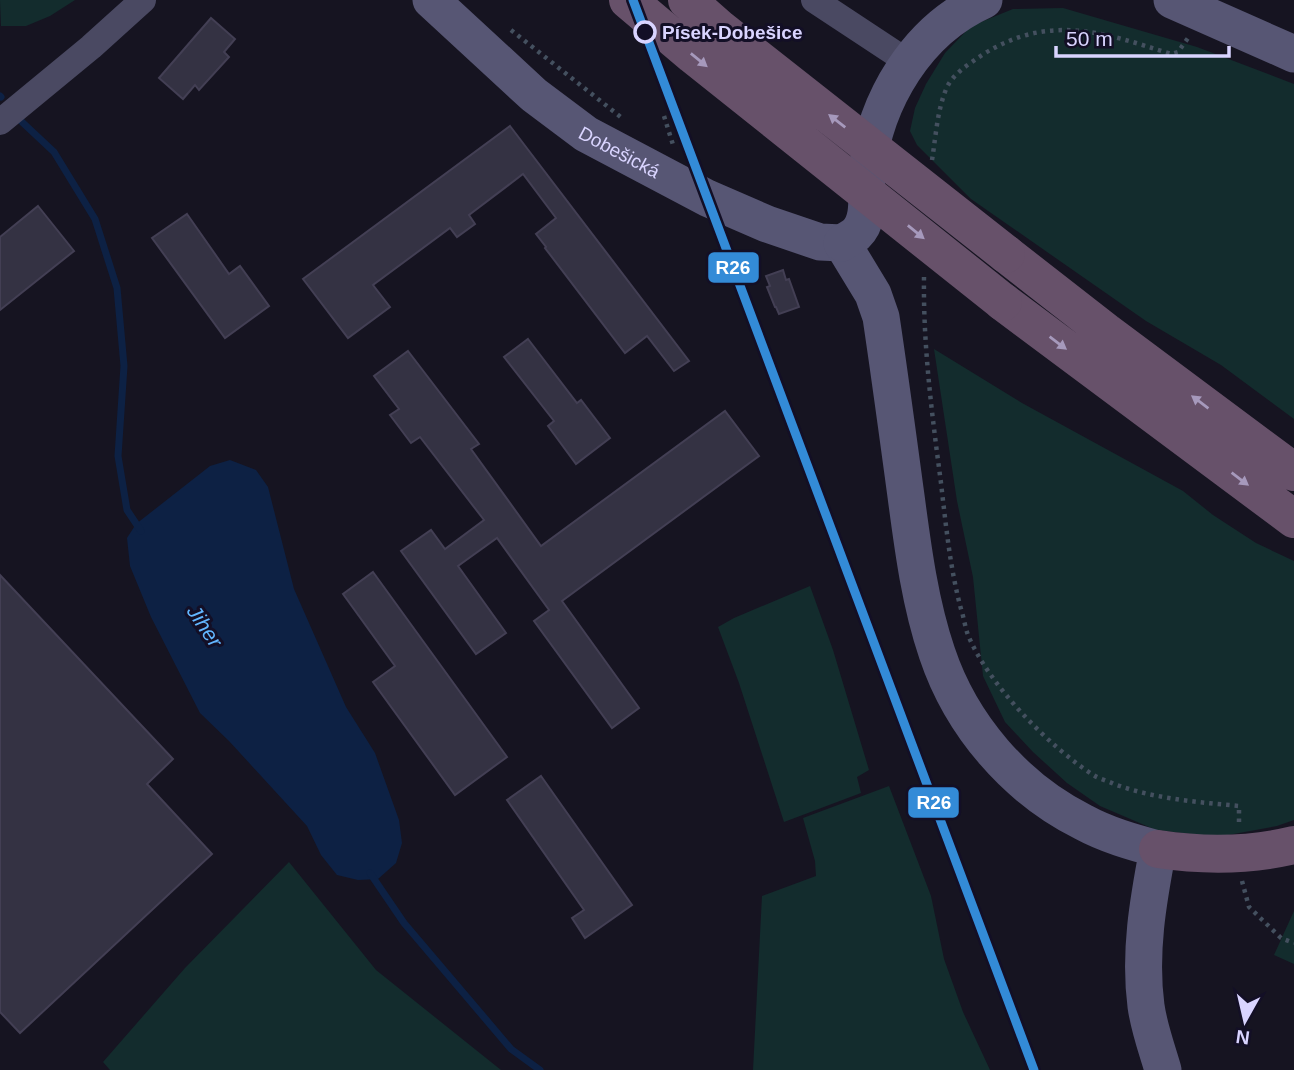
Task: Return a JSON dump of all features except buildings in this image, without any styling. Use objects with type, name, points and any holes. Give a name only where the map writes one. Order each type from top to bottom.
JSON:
[{"type":"highway","points":[[628,0],[1003,302],[1294,519]]},
{"type":"highway","points":[[687,0],[1106,332],[1294,472]]},
{"type":"highway","points":[[1158,849],[1199,854],[1239,854],[1294,845]]},
{"type":"street","points":[[0,122],[143,0]]},
{"type":"street","name":"Dobešická","points":[[431,0],[534,94],[586,134],[707,198],[767,224],[820,242],[842,243]]},
{"type":"street","points":[[814,0],[908,62]]},
{"type":"street","points":[[984,0],[928,38],[895,82],[882,110],[872,144],[864,220],[858,233],[842,243],[873,294],[881,317],[915,557],[929,625],[937,654],[962,709],[1010,770],[1039,795],[1106,833],[1158,849],[1145,922],[1143,973],[1146,1009],[1163,1070]]},
{"type":"street","points":[[1189,7],[1294,54]]},
{"type":"path","points":[[932,164],[941,104],[948,84],[962,68],[986,53],[1010,41],[1038,32],[1065,29],[1120,37],[1171,54],[1178,52],[1189,7]]},
{"type":"path","points":[[504,25],[627,122]]},
{"type":"path","points":[[923,275],[930,396],[949,551],[956,592],[968,635],[984,663],[1030,722],[1057,748],[1096,777],[1150,795],[1239,806]]},
{"type":"path","points":[[1239,854],[1249,907],[1281,938],[1294,943]]},
{"type":"green space","points":[[0,0],[75,0],[50,16],[26,26],[1,26]]},
{"type":"green space","points":[[1063,8],[1197,47],[1294,84],[1294,419],[1221,365],[1146,321],[971,199],[917,145],[910,131],[915,108],[945,53],[971,26],[1013,9]]},
{"type":"green space","points":[[934,349],[1022,403],[1183,491],[1213,515],[1256,543],[1294,561],[1294,820],[1277,826],[1217,837],[1156,830],[1100,806],[1067,783],[1005,722],[983,676],[973,577],[957,501]]},
{"type":"green space","points":[[810,586],[833,650],[869,770],[857,777],[861,793],[784,822],[718,627]]},
{"type":"green space","points":[[889,786],[931,896],[944,959],[963,1012],[990,1070],[753,1070],[762,896],[816,876],[815,861],[803,818]]},
{"type":"green space","points":[[289,862],[376,970],[501,1070],[110,1070],[103,1062],[185,968]]},
{"type":"green space","points":[[1294,911],[1294,964],[1274,955]]},
{"type":"water","points":[[230,460],[256,470],[268,487],[294,589],[346,707],[375,753],[399,820],[402,843],[396,863],[378,879],[358,880],[337,875],[321,855],[307,826],[200,713],[151,617],[130,566],[127,538],[136,524],[210,466]]},
{"type":"waterway","name":"Jiher","points":[[22,122],[54,152],[95,219],[117,288],[124,366],[118,456],[127,510],[141,531]]},
{"type":"waterway","name":"Jiher","points":[[370,873],[404,923],[511,1049],[540,1070]]},
{"type":"transit line","name":"R26","points":[[633,0],[1034,1070]]},
{"type":"place","name":"Písek-Dobešice","points":[[645,32]]}]
